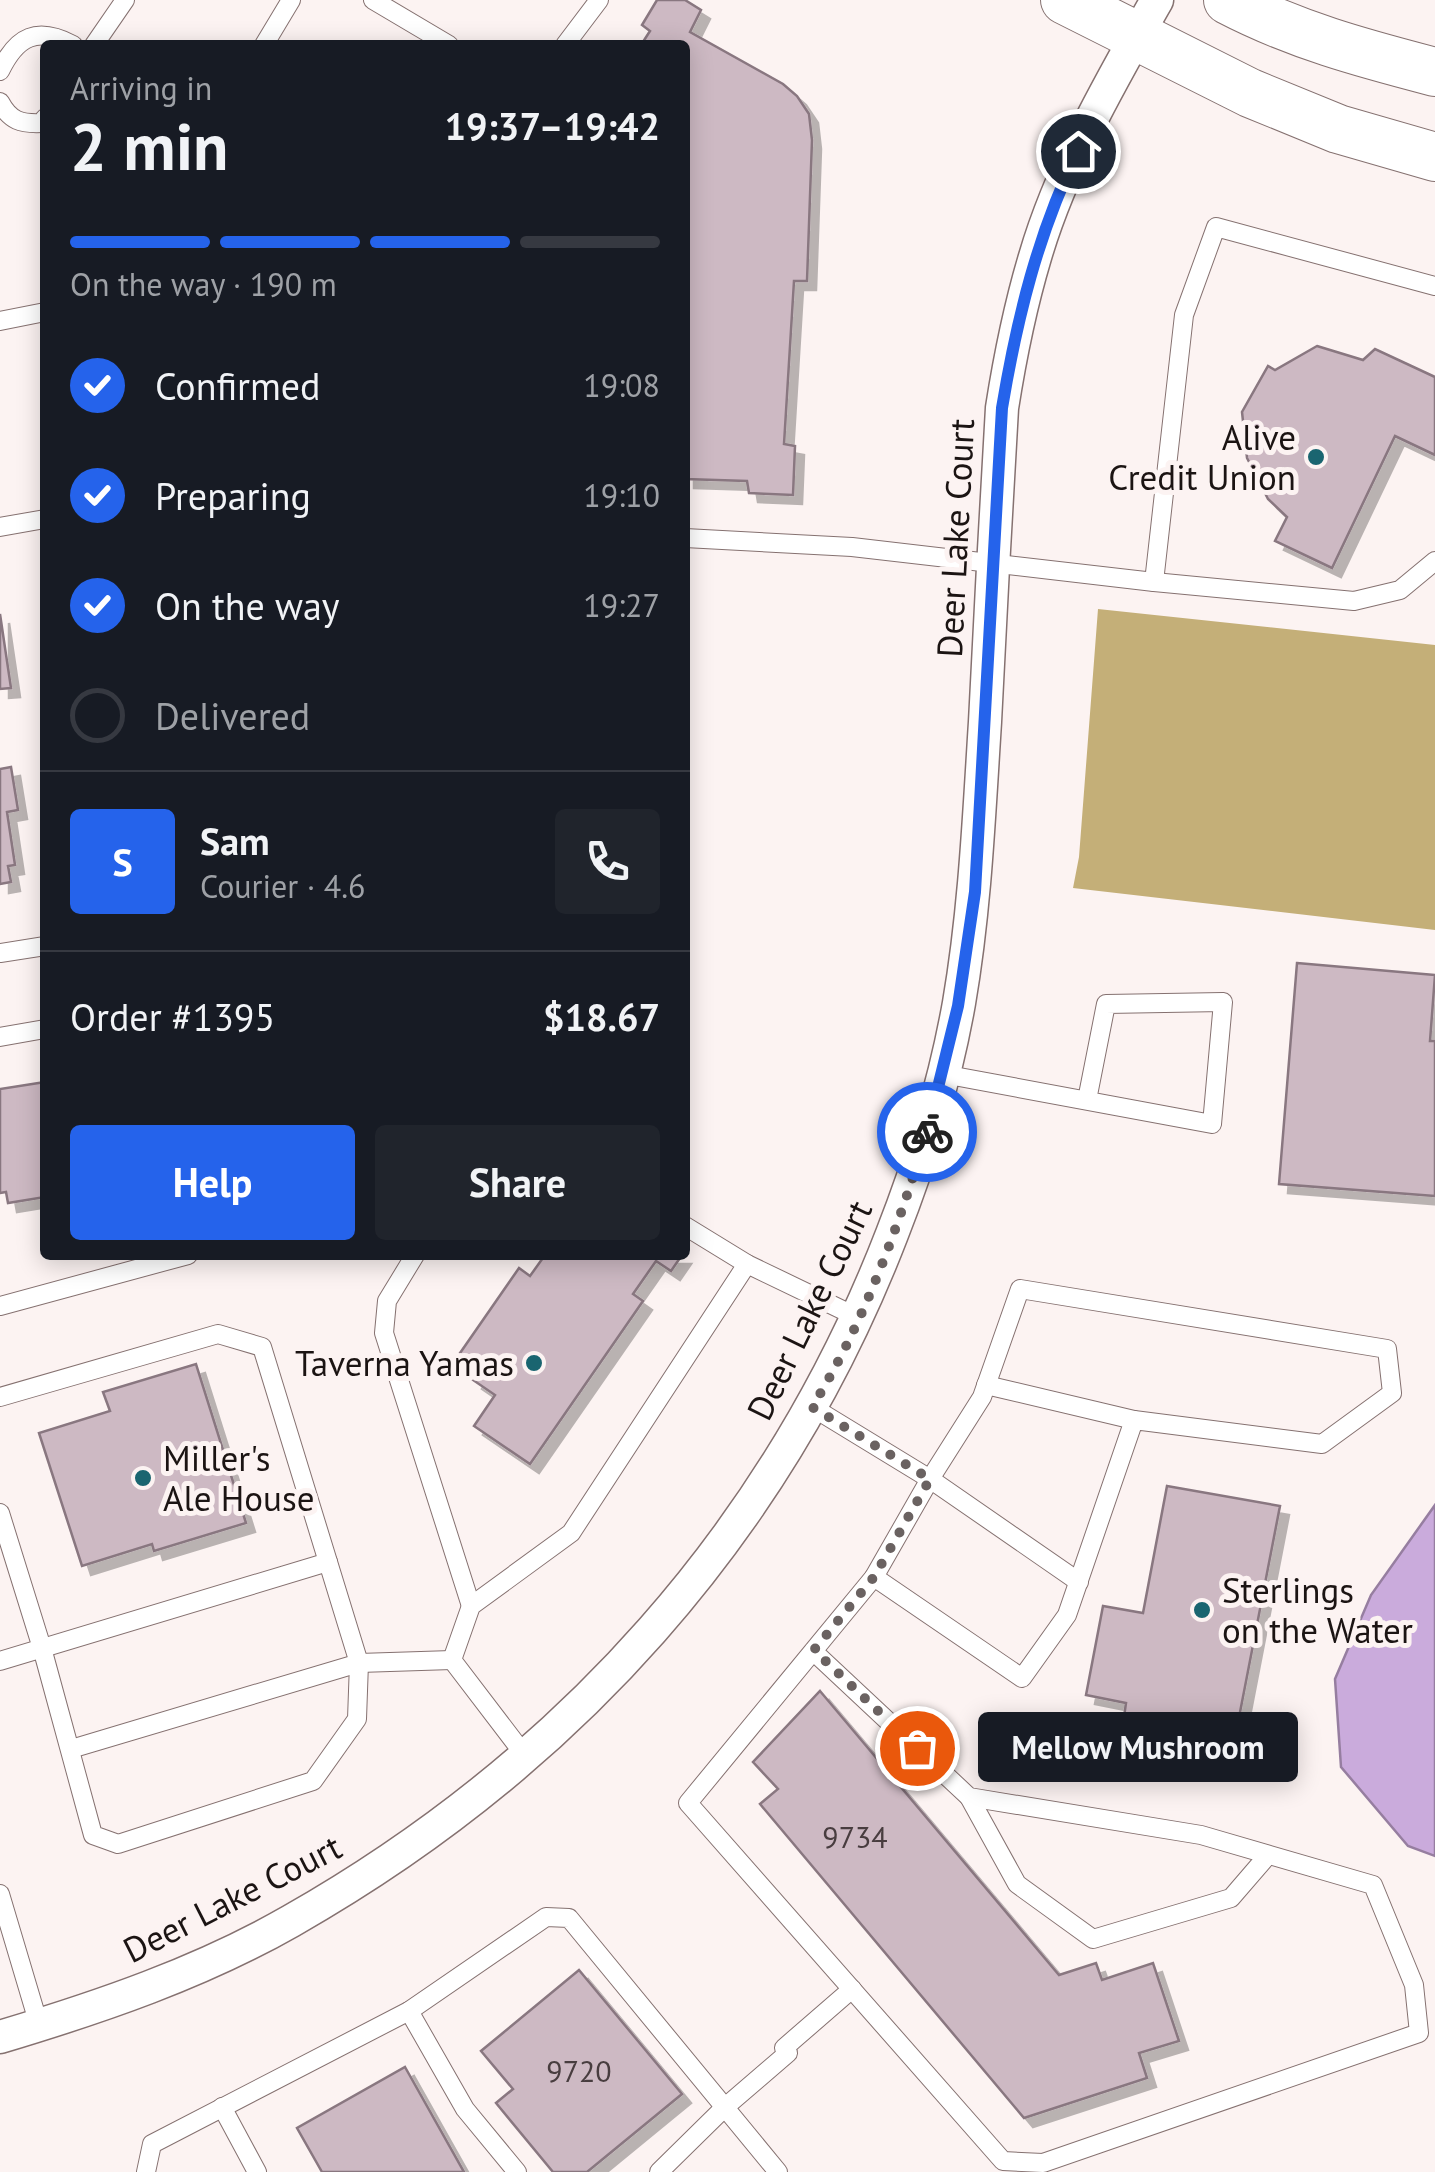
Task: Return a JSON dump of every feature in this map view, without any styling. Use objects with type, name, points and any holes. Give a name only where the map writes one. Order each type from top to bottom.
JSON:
[{"type":"street","points":[[1065,0],[1147,19],[1250,94],[1321,122],[1435,157]]},
{"type":"street","points":[[1228,0],[1277,25],[1435,72]]},
{"type":"street","name":"Deer Lake Court","points":[[0,2038],[98,2007],[204,1964],[287,1923],[386,1864],[461,1811],[616,1673],[692,1586],[760,1493],[812,1407],[857,1318],[912,1185],[958,1006],[975,892],[1002,408],[1015,330],[1036,254],[1064,180],[1147,19]]},
{"type":"lane","points":[[97,40],[125,0]]},
{"type":"lane","points":[[267,40],[291,0]]},
{"type":"lane","points":[[373,0],[441,40]]},
{"type":"lane","points":[[569,40],[599,0]]},
{"type":"lane","points":[[0,72],[10,50],[29,36],[53,34],[64,40]]},
{"type":"lane","points":[[0,102],[7,116],[24,124],[40,123]]},
{"type":"lane","points":[[1154,582],[1184,315],[1216,227],[1435,286]]},
{"type":"lane","points":[[0,321],[40,313]]},
{"type":"lane","points":[[0,527],[40,519]]},
{"type":"lane","points":[[690,538],[852,547],[1354,601],[1400,590],[1435,561]]},
{"type":"lane","points":[[0,953],[40,947]]},
{"type":"lane","points":[[943,1074],[1212,1124],[1224,1002],[1106,1004],[1087,1100]]},
{"type":"lane","points":[[0,1036],[40,1030]]},
{"type":"lane","points":[[690,1229],[747,1264],[857,1318]]},
{"type":"lane","points":[[0,1306],[170,1260]]},
{"type":"lane","points":[[413,1260],[387,1301],[384,1333],[471,1606]]},
{"type":"lane","points":[[452,1660],[471,1606],[571,1533],[747,1264]]},
{"type":"lane","points":[[969,1797],[1201,1835],[1374,1885],[1414,1986],[1419,2033],[1043,2163],[1003,2161],[688,1803],[874,1577],[986,1385],[1020,1289],[1387,1348],[1392,1393],[1322,1444],[1134,1420],[986,1385]]},
{"type":"lane","points":[[0,1397],[218,1334],[262,1348],[359,1662],[357,1719],[313,1781],[118,1844],[93,1835],[0,1513]]},
{"type":"lane","points":[[812,1407],[930,1479],[1079,1582]]},
{"type":"lane","points":[[874,1577],[1022,1678],[1067,1615],[1134,1420]]},
{"type":"lane","points":[[0,1661],[328,1562]]},
{"type":"lane","points":[[814,1650],[969,1797],[1018,1884],[1093,1939],[1231,1898],[1268,1855]]},
{"type":"lane","points":[[452,1660],[526,1757]]},
{"type":"lane","points":[[71,1749],[359,1662],[452,1660]]},
{"type":"lane","points":[[1,1904],[39,2026]]},
{"type":"lane","points":[[146,2172],[152,2144],[408,2010],[546,1917],[569,1918],[778,2172]]},
{"type":"lane","points":[[659,2172],[852,1989]]},
{"type":"lane","points":[[408,2010],[464,2108],[517,2172]]},
{"type":"lane","points":[[222,2108],[257,2172]]},
{"type":"shaded area","points":[[1098,609],[1435,645],[1435,930],[1073,888],[1079,857]]},
{"type":"shaded area","points":[[1435,1505],[1435,1856],[1408,1846],[1341,1767],[1335,1679],[1371,1595]]},
{"type":"building","points":[[657,0],[685,0],[701,10],[690,32],[783,84],[809,114],[812,140],[807,281],[794,281],[784,444],[795,446],[793,495],[749,493],[747,481],[690,479],[690,40],[644,40],[650,31],[642,25]]},
{"type":"building","name":"Alive Credit Union","points":[[1317,346],[1363,360],[1375,349],[1435,377],[1435,455],[1395,436],[1332,568],[1275,541],[1287,517],[1268,499],[1247,458],[1242,412],[1268,366],[1275,370]]},
{"type":"building","points":[[0,614],[11,688],[0,689]]},
{"type":"building","points":[[11,767],[18,810],[7,812],[15,865],[8,866],[11,882],[0,884],[0,769]]},
{"type":"building","points":[[1297,963],[1435,975],[1430,1041],[1435,1041],[1435,1196],[1279,1184]]},
{"type":"building","points":[[40,1083],[40,1198],[8,1203],[6,1192],[0,1193],[0,1089]]},
{"type":"building","name":"Taverna Yamas","points":[[541,1260],[679,1260],[671,1271],[656,1261],[633,1294],[643,1301],[530,1464],[474,1426],[495,1395],[473,1380],[479,1370],[458,1356],[519,1268],[530,1276]]},
{"type":"building","name":"Miller's Ale House","points":[[196,1364],[246,1523],[154,1551],[152,1544],[82,1566],[39,1433],[110,1411],[103,1392]]},
{"type":"building","name":"Sterlings on the Water","points":[[1167,1486],[1280,1506],[1235,1738],[1124,1717],[1126,1703],[1086,1695],[1103,1606],[1143,1613]]},
{"type":"building","points":[[820,1691],[1059,1975],[1096,1963],[1102,1980],[1153,1963],[1179,2041],[1139,2053],[1147,2078],[1024,2118],[760,1804],[778,1789],[753,1762]]},
{"type":"building","points":[[579,1970],[682,2094],[587,2172],[553,2172],[496,2103],[513,2089],[481,2051]]},
{"type":"building","points":[[405,2067],[464,2172],[322,2172],[297,2128]]},
{"type":"way so far","points":[[917,1748],[814,1650],[874,1577],[930,1479],[812,1407],[870,1292],[912,1185],[927,1132]]},
{"type":"place","name":"Alive Credit Union","points":[[1316,457]]},
{"type":"place","name":"Taverna Yamas","points":[[534,1363]]},
{"type":"place","name":"Miller's Ale House","points":[[143,1478]]},
{"type":"place","name":"Sterlings on the Water","points":[[1202,1610]]},
{"type":"place","name":"Mellow Mushroom","points":[[917,1748]]},
{"type":"route","points":[[927,1132],[958,1006],[975,892],[1002,408],[1015,330],[1036,254],[1078,151]]}]
